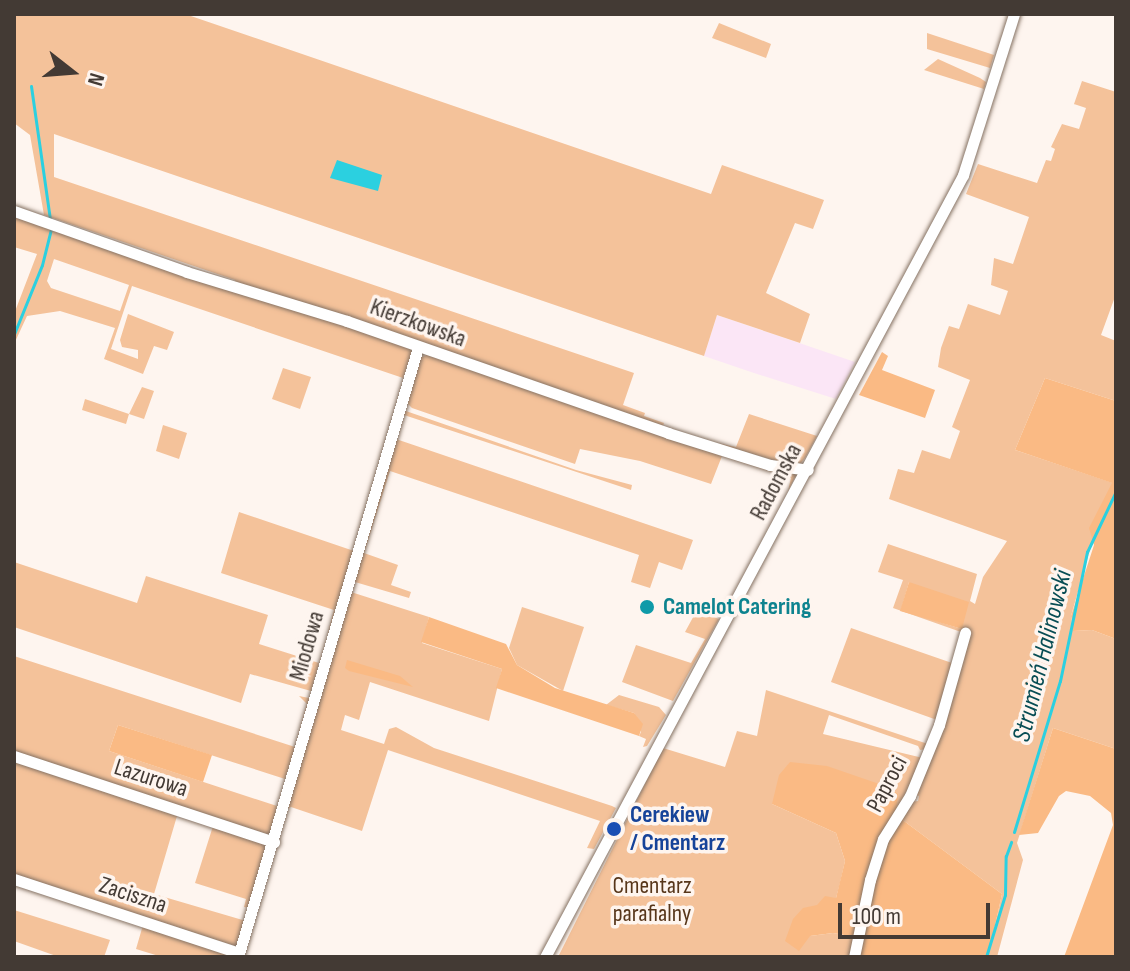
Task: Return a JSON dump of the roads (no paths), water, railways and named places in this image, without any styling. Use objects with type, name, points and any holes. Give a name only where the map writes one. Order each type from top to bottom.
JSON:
[{"type":"street","name":"Radomska","points":[[545,957],[963,175],[978,138],[1014,14]]},
{"type":"street","name":"Kierzkowska","points":[[14,211],[737,456],[808,470]]},
{"type":"street","name":"Miodowa","points":[[239,955],[418,347]]},
{"type":"street","name":"Paproci","points":[[854,957],[870,880],[883,839],[910,796],[939,725],[965,633]]},
{"type":"street","name":"Lazurowa","points":[[14,756],[274,842]]},
{"type":"street","name":"Zaciszna","points":[[14,879],[239,955]]},
{"type":"water","points":[[337,160],[382,175],[378,191],[330,178]]},
{"type":"waterway","points":[[31,86],[50,220]]},
{"type":"waterway","points":[[14,334],[42,265],[51,228]]},
{"type":"waterway","name":"Strumień Halinowski","points":[[1014,832],[1060,681],[1087,552],[1116,491]]},
{"type":"waterway","name":"Strumień Halinowski","points":[[986,957],[1005,895],[1006,856],[1011,842]]},
{"type":"place","name":"Camelot Catering","points":[[647,607]]},
{"type":"place","name":"Cerekiew / Cmentarz","points":[[614,829]]},
{"type":"park label","name":"Cmentarz parafialny","points":[[652,900]]}]
